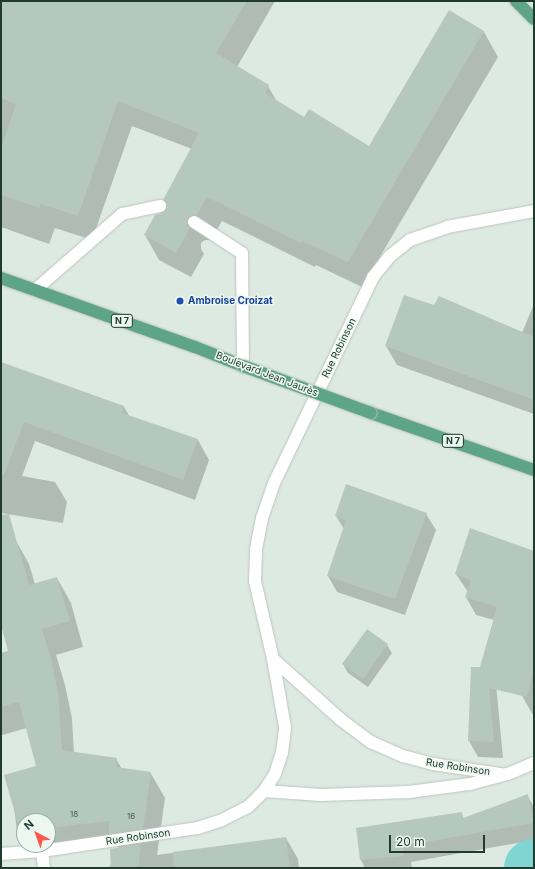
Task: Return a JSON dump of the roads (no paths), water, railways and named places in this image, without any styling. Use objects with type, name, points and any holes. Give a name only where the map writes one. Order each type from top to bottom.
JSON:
[{"type":"main road","points":[[516,1],[534,19]]},
{"type":"main road","name":"Boulevard Jean Jaurès","points":[[1,278],[195,347],[371,413],[534,470]]},
{"type":"street","points":[[35,290],[122,214],[160,206]]},
{"type":"street","name":"Rue Robinson","points":[[56,849],[198,828],[222,820],[248,807],[264,791],[275,774],[282,753],[285,727],[273,659],[255,580],[256,549],[262,518],[275,481],[373,277],[389,257],[410,240],[447,227],[534,211]]},
{"type":"street","points":[[194,222],[242,253],[243,366]]},
{"type":"street","name":"Rue Robinson","points":[[273,659],[340,718],[371,742],[403,756],[433,764],[508,774]]},
{"type":"street","name":"Rue Robinson","points":[[264,791],[321,795],[409,792],[470,784],[508,774],[534,763]]},
{"type":"street","name":"Rue Robinson","points":[[1,854],[16,853]]},
{"type":"street","points":[[42,853],[44,868]]},
{"type":"tunnel","points":[[160,206],[194,222]]},
{"type":"place","name":"Ambroise Croizat","points":[[180,301]]}]
